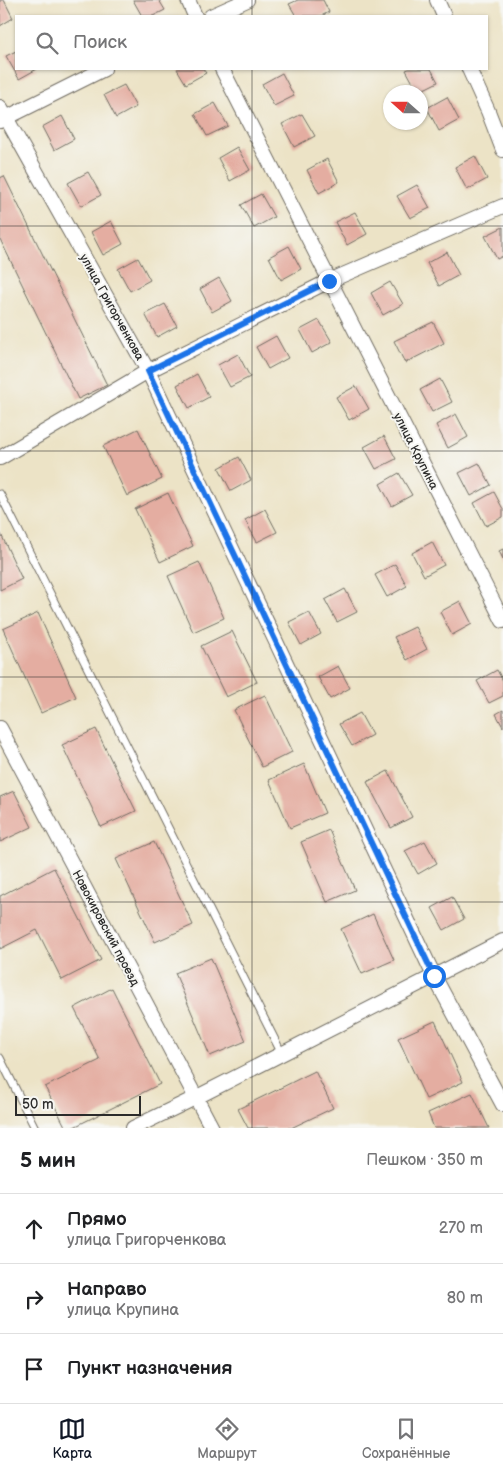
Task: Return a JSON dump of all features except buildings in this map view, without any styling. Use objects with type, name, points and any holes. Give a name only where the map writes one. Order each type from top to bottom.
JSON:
[{"type":"street","points":[[188,0],[195,15]]},
{"type":"street","points":[[213,15],[247,0]]},
{"type":"street","points":[[437,0],[444,15]]},
{"type":"street","points":[[2,115],[102,70]]},
{"type":"street","name":"улица Крупина","points":[[223,70],[503,621]]},
{"type":"street","points":[[469,70],[503,150]]},
{"type":"street","name":"улица Григорченкова","points":[[2,115],[148,371],[434,976],[503,1105]]},
{"type":"street","points":[[0,458],[148,371],[329,281],[503,206]]},
{"type":"street","name":"Новокировский проезд","points":[[0,728],[212,1128]]},
{"type":"street","points":[[133,1128],[197,1098],[503,942]]},
{"type":"lane","points":[[0,494],[282,1054]]},
{"type":"lane","points":[[0,1058],[34,1128]]},
{"type":"route","points":[[329,281],[148,371],[434,976]]}]
